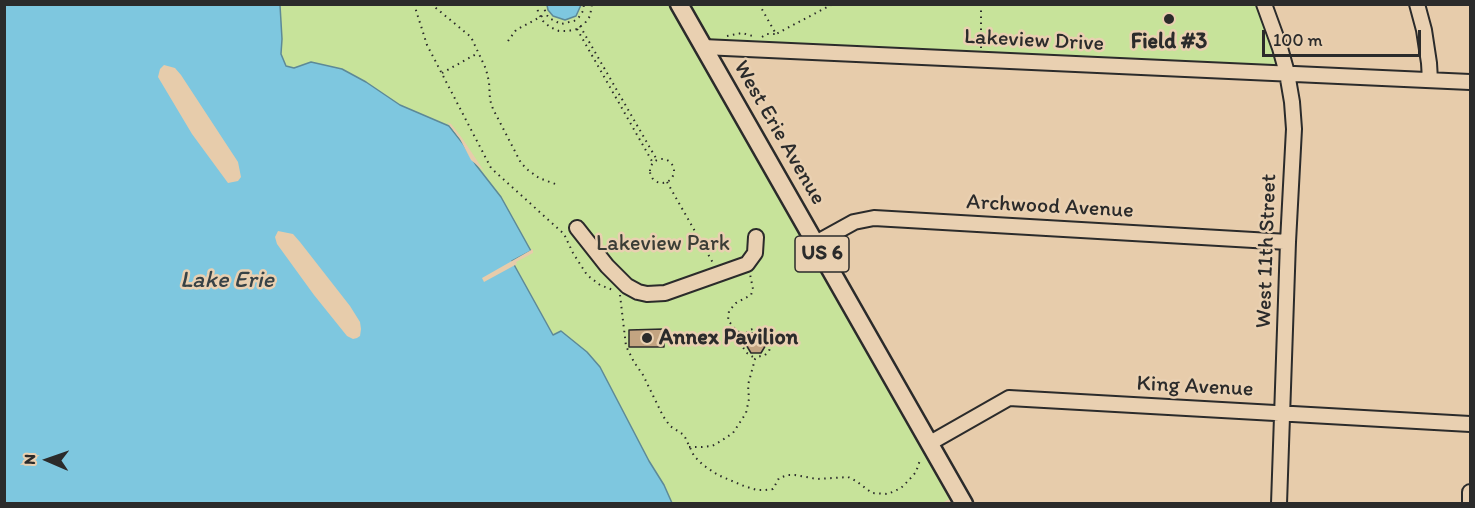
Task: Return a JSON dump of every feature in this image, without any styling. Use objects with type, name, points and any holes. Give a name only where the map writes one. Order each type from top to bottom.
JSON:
[{"type":"main road","name":"West Erie Avenue","points":[[679,4],[964,504]]},
{"type":"street","name":"West 11th Street","points":[[1264,4],[1287,74],[1294,129],[1279,504]]},
{"type":"street","points":[[1417,4],[1424,30],[1430,80]]},
{"type":"street","name":"Lakeview Drive","points":[[703,47],[1470,82]]},
{"type":"street","name":"Archwood Avenue","points":[[816,243],[854,222],[874,218],[1288,242]]},
{"type":"street","points":[[577,228],[607,266],[627,286],[647,294],[665,293],[747,264],[754,253],[756,237]]},
{"type":"street","name":"King Avenue","points":[[930,443],[1009,398],[1470,424]]},
{"type":"street","points":[[1470,492],[1470,504]]},
{"type":"path","points":[[414,4],[427,45],[491,168],[564,234],[587,275],[600,285],[620,292],[626,346],[663,416],[670,426],[684,435],[694,456],[708,470],[757,490],[773,489],[779,478],[795,475],[817,479],[848,477],[872,493],[888,494],[901,488],[909,480],[916,472],[920,460]]},
{"type":"path","points":[[431,4],[471,38],[486,69],[493,108],[521,163],[539,178],[558,185]]},
{"type":"path","points":[[537,4],[541,16],[550,27],[559,31],[578,28],[585,23],[590,16],[592,4]]},
{"type":"path","points":[[543,4],[546,14],[561,24],[574,21],[579,17],[584,4]]},
{"type":"path","points":[[759,4],[776,34]]},
{"type":"path","points":[[722,37],[739,33],[761,37],[776,34],[833,4]]},
{"type":"path","points":[[981,4],[981,59]]},
{"type":"path","points":[[508,41],[516,30],[546,14]]},
{"type":"path","points":[[574,21],[653,163]]},
{"type":"path","points":[[578,28],[601,62],[657,160]]},
{"type":"path","points":[[442,73],[478,52]]},
{"type":"path","points":[[597,64],[601,62]]},
{"type":"path","points":[[613,92],[617,90]]},
{"type":"path","points":[[631,124],[635,122]]},
{"type":"path","points":[[666,159],[674,168],[673,176],[667,182],[659,183],[652,178],[649,171],[657,160],[666,159]]},
{"type":"path","points":[[667,182],[712,261],[717,274]]},
{"type":"path","points":[[744,336],[728,320],[729,311],[736,303],[751,294],[753,289],[747,264]]},
{"type":"path","points":[[757,328],[771,336],[772,342],[765,355],[757,357],[747,353],[742,346],[742,340],[749,330],[757,328]]},
{"type":"path","points":[[689,447],[712,446],[727,437],[738,426],[746,413],[749,399],[748,385],[757,357]]},
{"type":"green space","name":"Lakeview Park","points":[[280,5],[1264,5],[1287,73],[704,47],[959,494],[940,504],[672,503],[600,367],[554,336],[512,261],[531,250],[449,126],[400,105],[366,82],[311,62],[294,68],[286,66],[281,54]]},
{"type":"water","points":[[547,4],[581,5],[576,16],[565,20],[553,16]]},
{"type":"water","name":"Lake Erie","points":[[4,5],[280,5],[281,54],[286,66],[294,68],[311,62],[342,69],[400,105],[449,126],[501,197],[531,251],[512,261],[553,335],[561,331],[587,352],[600,367],[672,503],[5,503]]},
{"type":"pier","points":[[164,65],[175,68],[181,75],[238,162],[241,177],[238,181],[228,183],[192,134],[158,77]]},
{"type":"pier","points":[[447,122],[462,138],[484,171],[471,160],[460,139]]},
{"type":"pier","points":[[278,231],[293,234],[350,306],[360,322],[360,336],[353,339],[347,336],[314,295],[277,244],[275,237]]},
{"type":"pier","points":[[533,249],[533,253],[516,262],[517,264],[484,282],[482,278]]},
{"type":"building","name":"Annex Pavilion","points":[[664,329],[664,347],[629,347],[629,330]]},
{"type":"building","points":[[752,333],[762,333],[767,343],[761,353],[751,353],[745,343]]},
{"type":"place","name":"Field #3","points":[[1169,19]]},
{"type":"place","name":"Annex Pavilion","points":[[647,338]]}]
